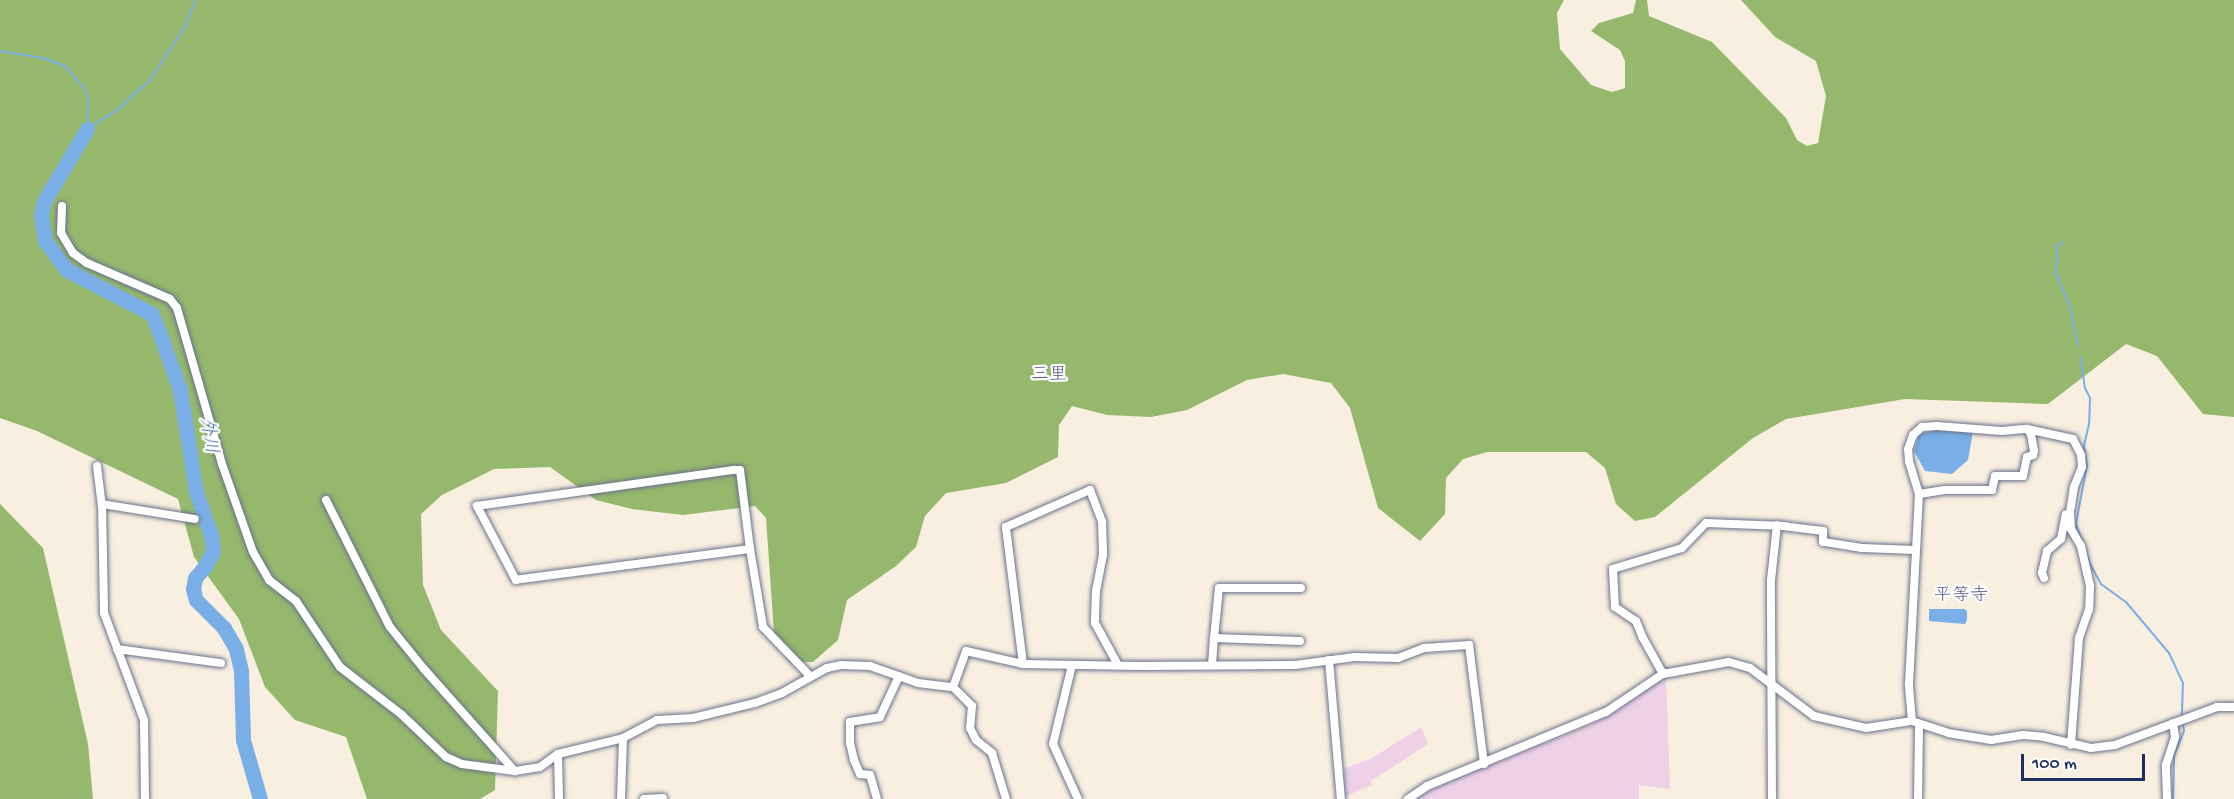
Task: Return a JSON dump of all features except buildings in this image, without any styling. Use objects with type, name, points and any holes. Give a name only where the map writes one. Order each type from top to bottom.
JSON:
[{"type":"street","points":[[62,206],[60,233],[73,253],[87,262],[170,299],[177,308],[222,464],[253,552],[268,580],[296,601],[340,667],[402,715],[446,757],[462,764],[515,771],[540,767],[558,754],[623,738],[657,720],[693,718],[755,704],[782,693],[827,668],[841,665],[870,666],[918,684],[953,687],[972,706],[970,728],[976,740],[992,753],[1006,799]]},
{"type":"street","points":[[1918,799],[1916,722],[1909,684],[1919,494],[1908,449],[1913,435],[1922,427],[1959,426],[2002,431],[2027,429],[2073,439],[2081,455],[2082,467],[2074,487],[2070,512],[2071,529],[2081,546],[2090,586],[2089,609],[2079,638],[2071,745]]},
{"type":"street","points":[[1919,494],[1945,490],[1992,490],[1995,476],[2023,476],[2027,457],[2033,455],[2034,451],[2031,434],[2027,429]]},
{"type":"street","points":[[97,466],[102,504],[104,613],[144,720],[145,799]]},
{"type":"street","points":[[750,549],[516,579],[477,506],[740,470],[763,627],[768,636],[810,676]]},
{"type":"street","points":[[1023,664],[1006,527],[1090,490],[1102,522],[1103,555],[1096,591],[1095,622],[1118,666]]},
{"type":"street","points":[[326,500],[390,627],[424,669],[515,771]]},
{"type":"street","points":[[102,504],[195,519]]},
{"type":"street","points":[[2044,578],[2042,573],[2047,551],[2061,539],[2066,514]]},
{"type":"street","points":[[1664,674],[1636,621],[1615,607],[1613,569],[1682,548],[1706,523],[1777,525],[1822,531],[1823,542],[1862,548],[1915,550]]},
{"type":"street","points":[[1772,799],[1771,580],[1777,525]]},
{"type":"street","points":[[1212,665],[1219,588],[1301,588]]},
{"type":"street","points":[[1214,638],[1300,641]]},
{"type":"street","points":[[953,687],[966,651],[1023,664],[1295,665],[1354,657],[1398,658],[1424,648],[1468,645],[1484,764]]},
{"type":"street","points":[[117,649],[221,663]]},
{"type":"street","points":[[1329,660],[1341,799]]},
{"type":"street","points":[[1408,799],[1427,786],[1606,712],[1664,674],[1729,662],[1750,668],[1814,716],[1866,728],[1916,722],[1948,733],[1991,740],[2023,735],[2044,737],[2091,748],[2115,746],[2217,707],[2234,707]]},
{"type":"street","points":[[1072,665],[1053,744],[1078,799]]},
{"type":"street","points":[[877,799],[870,776],[860,774],[854,760],[850,743],[850,722],[880,717],[899,676]]},
{"type":"street","points":[[2167,799],[2166,765],[2175,737],[2175,722]]},
{"type":"street","points":[[621,799],[623,738]]},
{"type":"street","points":[[558,754],[559,799]]},
{"type":"street","points":[[644,799],[663,798]]},
{"type":"shaded area","points":[[1666,677],[1670,789],[1639,785],[1639,799],[1415,799],[1431,789],[1590,725],[1631,696]]},
{"type":"shaded area","points":[[1421,727],[1428,744],[1371,781],[1372,785],[1344,797],[1341,770],[1372,758]]},
{"type":"green space","points":[[0,0],[1564,0],[1557,13],[1560,49],[1591,85],[1612,92],[1625,88],[1625,61],[1620,50],[1591,31],[1599,23],[1633,13],[1636,0],[1647,0],[1649,16],[1712,42],[1786,118],[1797,140],[1807,146],[1818,143],[1826,96],[1816,61],[1775,37],[1741,0],[2234,0],[2234,417],[2203,414],[2157,356],[2126,344],[2048,404],[1905,399],[1786,419],[1753,438],[1655,517],[1635,521],[1616,504],[1605,468],[1586,452],[1487,452],[1463,459],[1446,478],[1445,514],[1420,541],[1378,508],[1350,408],[1331,383],[1283,374],[1247,380],[1187,410],[1151,417],[1107,415],[1072,406],[1059,425],[1058,457],[1006,483],[946,493],[925,516],[916,547],[896,566],[847,600],[838,640],[813,662],[789,662],[774,633],[766,518],[755,506],[683,515],[632,509],[596,500],[550,467],[494,469],[442,495],[421,514],[423,585],[441,630],[498,691],[495,790],[480,799],[367,799],[346,737],[295,720],[265,687],[239,619],[194,557],[178,499],[37,431],[0,418]]},
{"type":"green space","points":[[0,504],[43,548],[88,744],[93,799],[0,799]]},
{"type":"water","points":[[1935,430],[1973,431],[1968,460],[1952,474],[1925,471],[1914,451],[1919,434]]},
{"type":"water","points":[[1929,609],[1964,609],[1967,611],[1967,620],[1965,624],[1929,621]]},
{"type":"waterway","points":[[0,51],[42,58],[65,66],[84,88],[88,100],[87,129],[117,110],[150,80],[183,30],[196,0]]},
{"type":"waterway","name":"外川","points":[[87,129],[44,201],[41,215],[45,241],[67,270],[152,314],[180,390],[196,492],[211,535],[213,551],[206,565],[195,578],[193,589],[196,600],[224,628],[236,649],[241,671],[243,740],[260,799]]},
{"type":"waterway","points":[[2063,242],[2056,246],[2058,260],[2055,272],[2069,303],[2078,346]]},
{"type":"waterway","points":[[2081,357],[2085,388],[2090,398],[2089,424],[2084,446],[2087,465],[2076,524],[2090,564],[2101,584],[2126,602],[2169,653],[2183,683],[2182,718]]},
{"type":"waterway","points":[[2173,799],[2174,756],[2184,731],[2183,723]]},
{"type":"district","name":"三里","points":[[1049,376]]},
{"type":"district","name":"平等寺","points":[[1961,597]]}]
